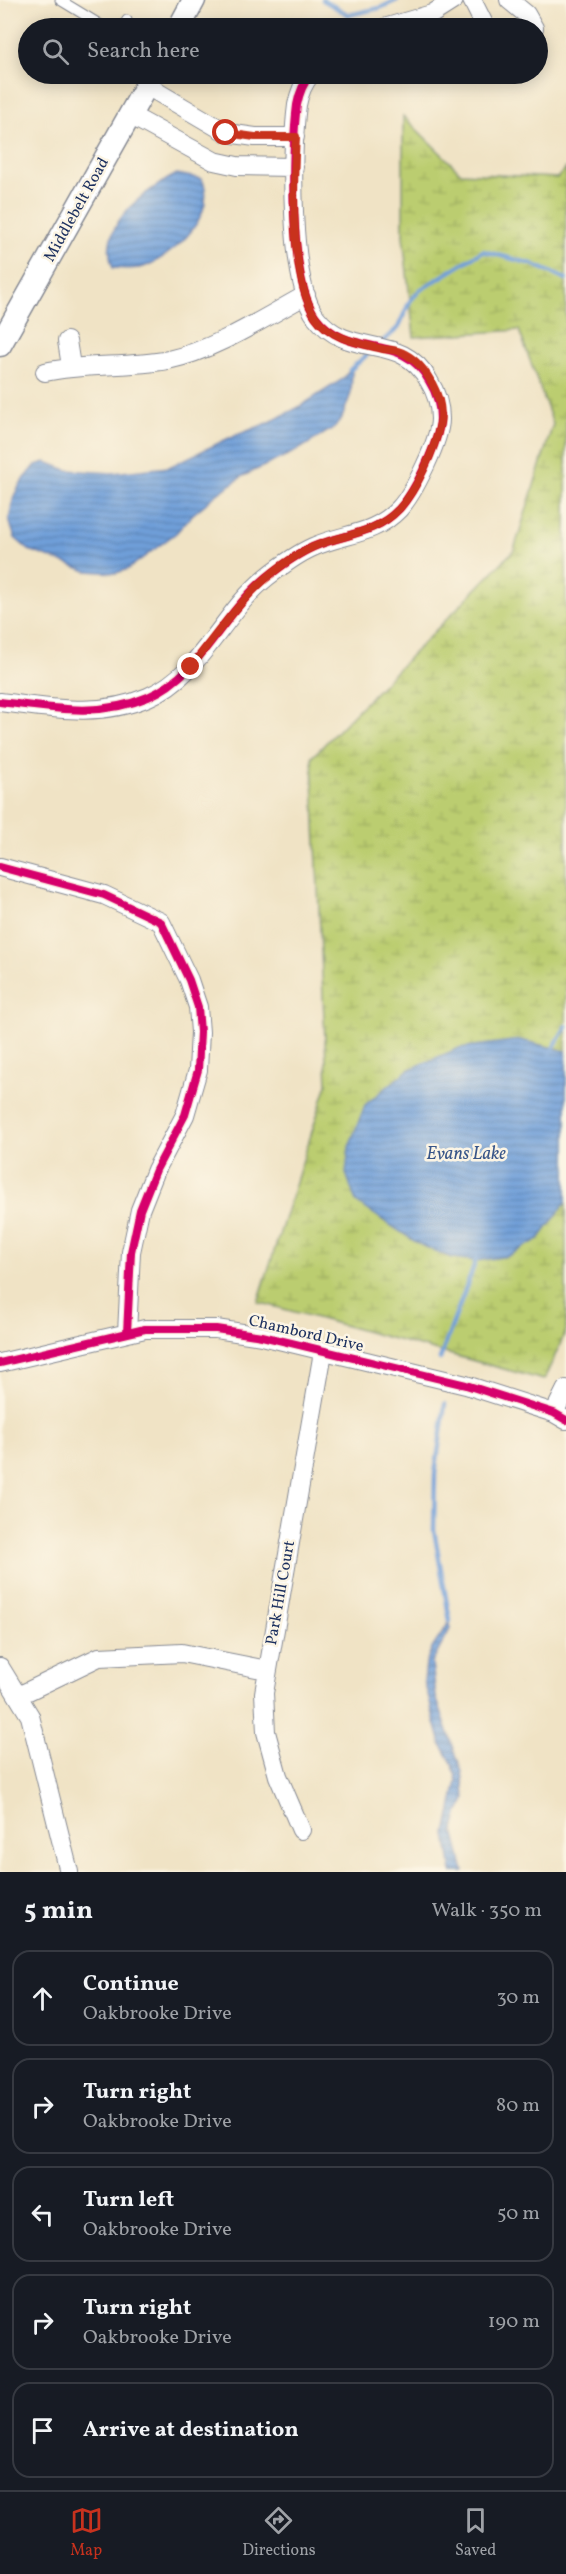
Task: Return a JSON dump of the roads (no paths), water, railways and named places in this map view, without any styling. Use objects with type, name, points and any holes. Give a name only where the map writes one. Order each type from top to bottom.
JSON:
[{"type":"street","points":[[184,18],[195,0]]},
{"type":"street","points":[[418,18],[432,14],[454,0]]},
{"type":"street","points":[[472,0],[481,18]]},
{"type":"street","points":[[509,0],[528,18]]},
{"type":"street","name":"Middlebelt Road","points":[[0,345],[148,84]]},
{"type":"street","points":[[156,84],[226,133],[255,137],[296,137]]},
{"type":"street","points":[[0,702],[92,711],[149,697],[191,667],[246,596],[265,578],[314,546],[375,527],[398,509],[410,494],[426,462],[440,422],[439,404],[421,365],[403,353],[342,339],[315,316],[306,295],[296,235],[294,167],[297,103],[304,84]]},
{"type":"street","points":[[130,115],[214,161],[237,166],[294,167]]},
{"type":"street","points":[[45,372],[71,366],[131,365],[170,359],[230,337],[306,295]]},
{"type":"street","points":[[67,341],[71,366]]},
{"type":"street","points":[[0,867],[104,895],[161,922],[189,980],[198,1007],[200,1032],[198,1070],[195,1081],[185,1115],[156,1170],[140,1210],[131,1252],[127,1333]]},
{"type":"street","name":"Chambord Drive","points":[[0,1363],[145,1329],[216,1329],[262,1336],[466,1385],[560,1417]]},
{"type":"street","name":"Park Hill Court","points":[[301,1830],[278,1776],[266,1732],[264,1693],[323,1352]]},
{"type":"street","points":[[560,1417],[566,1389]]},
{"type":"street","points":[[18,1696],[99,1658],[182,1653],[267,1670]]},
{"type":"street","points":[[0,1667],[30,1716],[69,1872]]},
{"type":"lane","points":[[60,0],[90,18]]},
{"type":"water","points":[[177,174],[202,179],[205,192],[204,206],[191,231],[170,252],[146,266],[135,269],[113,268],[110,252],[111,237],[117,223],[138,200]]},
{"type":"water","points":[[350,370],[352,372],[351,393],[342,418],[335,427],[298,450],[243,476],[216,495],[192,515],[176,533],[128,569],[116,573],[87,571],[29,550],[15,538],[9,520],[14,496],[21,483],[36,465],[46,462],[67,470],[112,473],[169,467],[299,407],[343,379]]},
{"type":"water","name":"Evans Lake","points":[[520,1040],[566,1051],[566,1202],[539,1239],[508,1256],[476,1261],[452,1258],[419,1244],[356,1202],[346,1173],[349,1147],[365,1105],[408,1070],[459,1048]]},
{"type":"water","points":[[450,1621],[450,1629],[432,1663],[436,1697],[462,1772],[465,1800],[454,1830],[464,1872],[452,1872],[446,1834],[457,1781],[453,1765],[441,1744],[424,1681],[426,1663],[431,1650]]},
{"type":"waterway","points":[[323,0],[349,15],[380,8],[397,0]]},
{"type":"waterway","points":[[381,343],[398,328],[410,301],[420,290],[483,251],[532,264],[566,279]]},
{"type":"waterway","points":[[350,370],[372,350]]},
{"type":"waterway","points":[[550,1054],[566,1026]]},
{"type":"waterway","points":[[440,1359],[477,1257]]},
{"type":"waterway","points":[[445,1404],[435,1474],[434,1530],[450,1621]]}]
